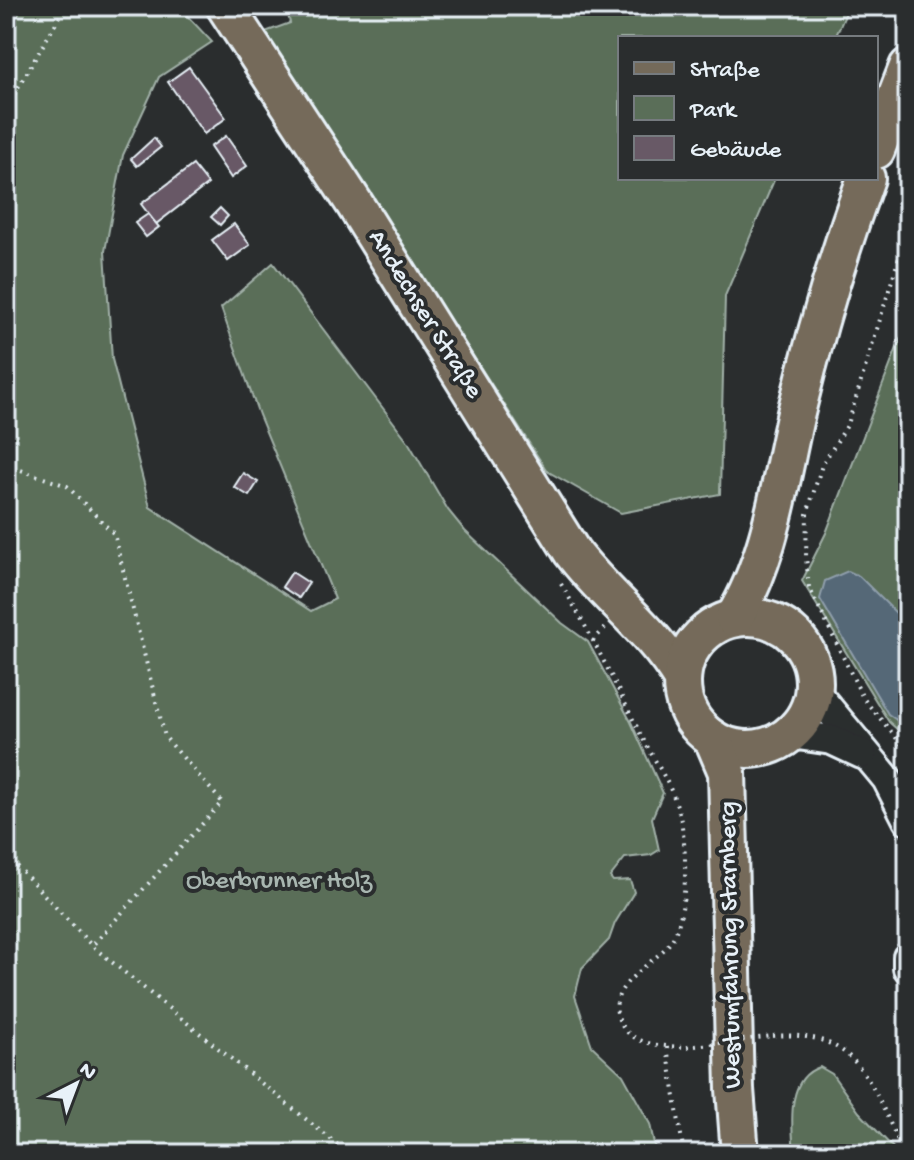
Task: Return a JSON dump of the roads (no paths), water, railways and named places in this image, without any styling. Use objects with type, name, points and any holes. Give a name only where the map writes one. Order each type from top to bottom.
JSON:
[{"type":"main road","name":"Andechser Straße","points":[[225,6],[354,203],[572,552],[592,578],[634,615],[666,653],[682,679]]},
{"type":"main road","points":[[878,145],[908,67]]},
{"type":"main road","points":[[777,741],[729,747],[713,739],[689,714],[682,679],[694,644],[721,624],[746,599],[765,545],[803,385],[865,180]]},
{"type":"main road","points":[[765,545],[771,592],[782,627]]},
{"type":"main road","name":"Andechser Straße","points":[[634,615],[681,630],[721,624]]},
{"type":"main road","points":[[721,624],[767,620],[782,627],[808,654],[814,691],[810,707],[777,741],[744,796],[732,889]]},
{"type":"main road","name":"Westumfahrung Starnberg","points":[[713,739],[727,772],[735,1089],[740,1154]]},
{"type":"street","points":[[814,691],[887,779],[908,820]]},
{"type":"street","points":[[777,741],[832,740],[869,758]]},
{"type":"street","points":[[908,957],[908,968]]},
{"type":"water","points":[[848,571],[859,576],[908,625],[908,728],[888,714],[820,599],[825,581]]},
{"type":"park label","name":"Oberbrunner Holz","points":[[279,882]]}]
